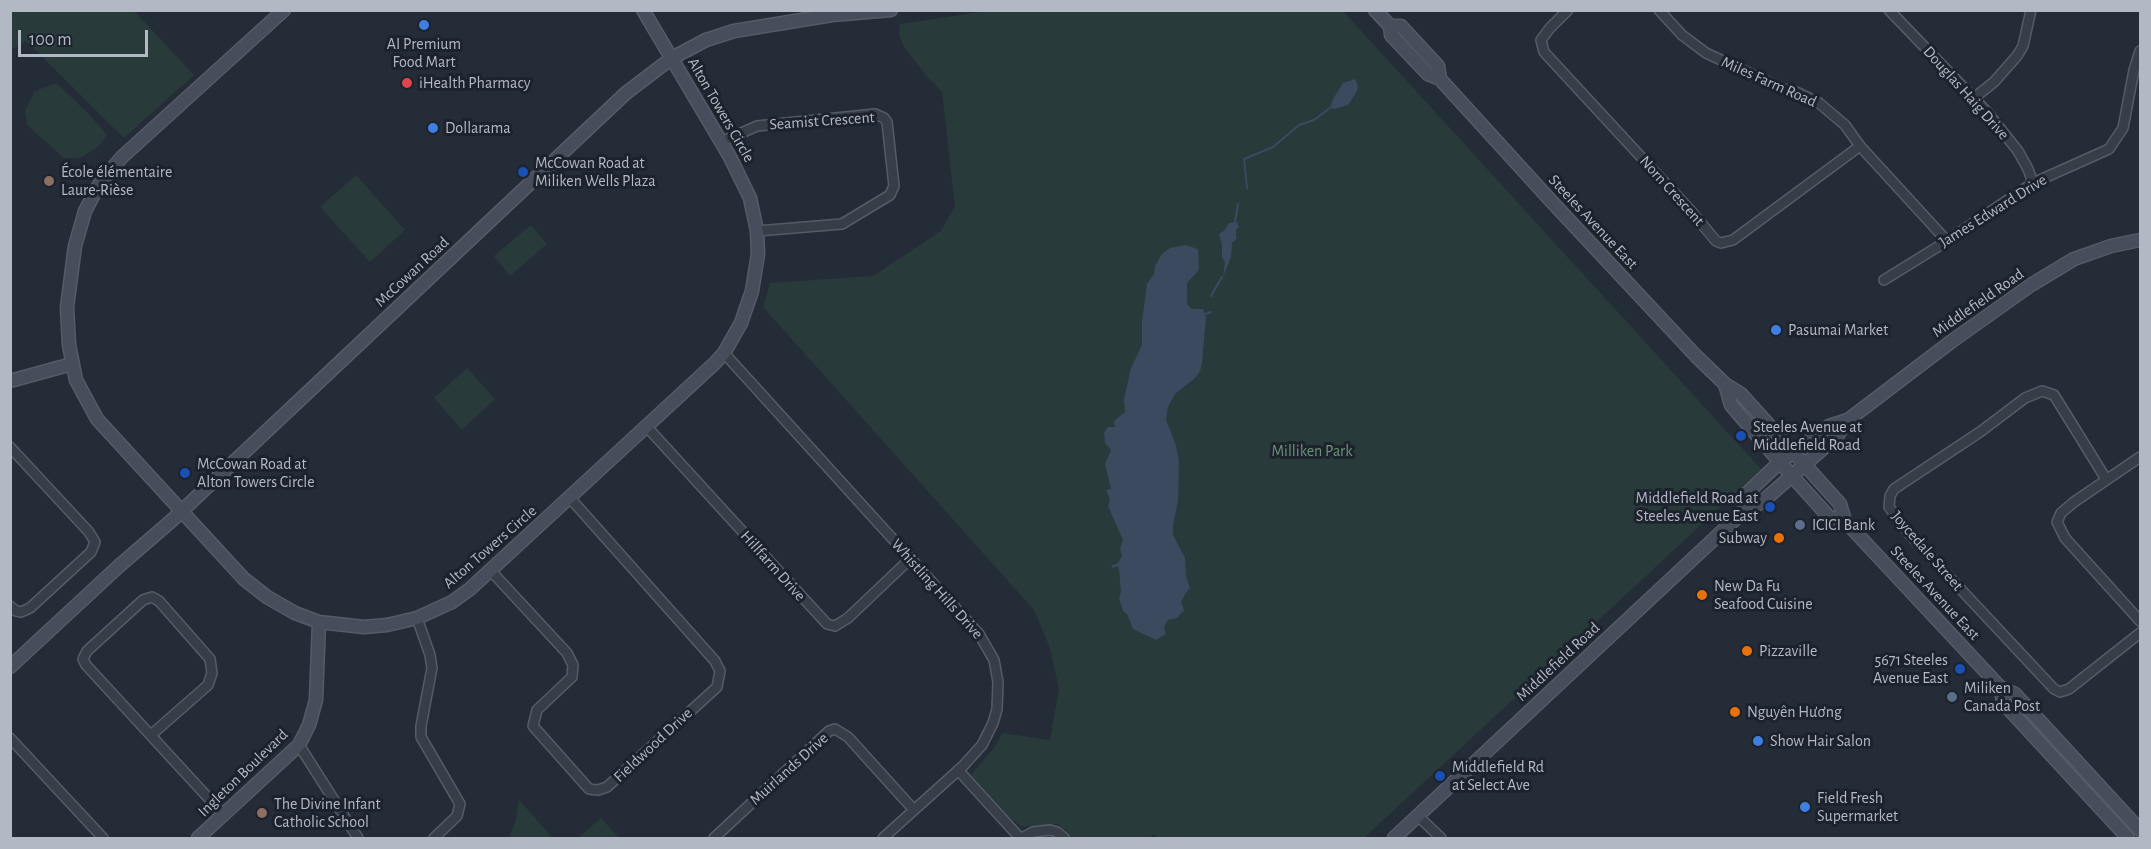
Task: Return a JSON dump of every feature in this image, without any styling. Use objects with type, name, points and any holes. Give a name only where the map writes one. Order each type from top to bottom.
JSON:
[{"type":"main road","name":"Alton Towers Circle","points":[[284,10],[122,157],[96,190],[82,219],[73,254],[67,320],[72,364],[79,387],[97,419],[244,579],[286,609],[319,622],[364,627],[387,625],[417,618],[452,602],[570,498],[724,353],[741,323],[752,291],[758,254],[753,207],[746,188],[722,142],[643,10]]},
{"type":"main road","name":"McCowan Road","points":[[10,666],[118,566],[182,512],[626,93],[672,58],[706,40],[734,31],[832,15],[891,10]]},
{"type":"main road","name":"Steeles Avenue East","points":[[1375,10],[1390,26],[1391,35],[1428,74],[1440,78],[1552,202],[1725,384],[1741,394],[1840,504],[1845,522],[2000,687],[2015,694],[2140,830]]},
{"type":"main road","name":"Middlefield Road","points":[[1745,510],[1745,495],[1792,452],[1829,426],[1848,420],[1952,341],[2031,285],[2086,254],[2140,240]]},
{"type":"main road","points":[[10,381],[72,364]]},
{"type":"main road","name":"Steeles Avenue East","points":[[1725,384],[1731,405],[1792,476],[1829,517],[1845,522]]},
{"type":"main road","name":"Middlefield Road","points":[[1394,838],[1745,510],[1761,503],[1803,464],[1838,436],[1848,420]]},
{"type":"main road","name":"Ingleton Boulevard","points":[[198,838],[299,745],[309,725],[316,700],[319,622]]},
{"type":"main road","name":"Steeles Avenue East","points":[[2000,687],[2004,704],[2128,838]]},
{"type":"street","name":"Norn Crescent","points":[[1568,10],[1541,40],[1544,52],[1716,241],[1721,243],[1733,240],[1860,147]]},
{"type":"street","name":"Miles Farm Road","points":[[1659,10],[1682,35],[1706,53],[1819,103],[1845,125],[1860,147],[1947,241]]},
{"type":"street","name":"Douglas Haig Drive","points":[[1889,10],[1974,98],[2018,151],[2033,183]]},
{"type":"street","points":[[1974,98],[1994,82],[2017,56],[2023,46],[2031,10]]},
{"type":"street","name":"James Edward Drive","points":[[1884,280],[2033,183],[2109,149],[2123,128],[2140,51]]},
{"type":"street","name":"Seamist Crescent","points":[[722,142],[757,126],[875,114],[880,115],[887,122],[894,186],[890,195],[842,224],[757,231]]},
{"type":"street","name":"Whistling Hills Drive","points":[[724,353],[980,634],[996,668],[998,698],[993,723],[982,745],[883,838]]},
{"type":"street","name":"Joycedale Street","points":[[2106,479],[2054,395],[2042,391],[2025,398],[1980,432],[1894,489],[1890,496],[1889,507],[1910,535],[2054,689],[2060,692],[2069,689],[2140,633]]},
{"type":"street","name":"Hillfarm Drive","points":[[647,427],[827,624],[835,626],[848,618],[910,559]]},
{"type":"street","points":[[10,447],[89,532],[95,542],[91,552],[30,608],[21,612],[10,606]]},
{"type":"street","points":[[2140,457],[2074,502],[2061,513],[2057,522],[2066,538],[2140,621]]},
{"type":"street","name":"Fieldwood Drive","points":[[491,570],[567,653],[573,665],[572,677],[537,710],[533,726],[589,789],[607,788],[717,687],[720,671],[715,661],[570,498]]},
{"type":"street","points":[[151,735],[208,685],[212,673],[210,659],[159,601],[152,597],[143,600],[83,657],[86,665],[224,814]]},
{"type":"street","points":[[417,618],[430,655],[432,668],[421,737],[460,804],[458,816],[434,838]]},
{"type":"street","name":"Muirlands Drive","points":[[714,838],[830,731],[835,729],[848,737],[914,810]]},
{"type":"street","points":[[10,738],[103,838]]},
{"type":"street","points":[[299,745],[358,838]]},
{"type":"street","points":[[958,770],[1021,838],[1033,832],[1050,830],[1064,838]]},
{"type":"street","points":[[1418,816],[1442,838]]},
{"type":"green space","name":"Milliken Park","points":[[994,10],[1343,11],[1761,469],[1364,838],[1158,838],[1154,834],[1149,838],[1070,838],[1058,824],[1022,827],[1009,817],[971,775],[993,749],[1002,733],[1050,740],[1059,689],[1050,648],[1034,610],[763,307],[770,283],[873,276],[941,231],[955,206],[942,91],[905,48],[899,36],[900,24]]},
{"type":"green space","points":[[10,11],[134,11],[194,75],[124,138],[26,41],[11,50]]},
{"type":"green space","points":[[56,83],[87,112],[107,135],[98,147],[80,158],[64,158],[27,125],[25,110],[35,91]]},
{"type":"green space","points":[[356,175],[405,230],[370,262],[320,207]]},
{"type":"green space","points":[[531,225],[547,244],[510,276],[494,256]]},
{"type":"green space","points":[[467,368],[495,399],[462,430],[434,398]]},
{"type":"green space","points":[[519,800],[553,838],[509,838],[515,823]]},
{"type":"green space","points":[[601,818],[619,838],[578,838]]},
{"type":"water","points":[[1355,79],[1358,86],[1357,91],[1348,105],[1335,109],[1330,108],[1343,83]]},
{"type":"water","points":[[1237,222],[1239,227],[1236,230],[1237,238],[1232,243],[1231,257],[1223,277],[1225,262],[1222,257],[1219,234],[1229,223]]},
{"type":"water","points":[[1185,245],[1198,249],[1199,270],[1187,283],[1187,304],[1192,309],[1203,309],[1206,317],[1202,363],[1195,378],[1175,394],[1168,407],[1166,420],[1176,445],[1179,462],[1178,501],[1173,535],[1185,558],[1186,576],[1190,588],[1181,602],[1184,610],[1177,618],[1168,620],[1164,627],[1166,634],[1156,640],[1133,629],[1119,598],[1121,592],[1119,569],[1118,566],[1113,568],[1111,566],[1118,563],[1122,556],[1120,549],[1123,540],[1108,506],[1110,499],[1106,490],[1111,489],[1105,464],[1111,450],[1105,443],[1104,433],[1108,427],[1115,427],[1114,421],[1125,412],[1124,399],[1131,368],[1142,345],[1142,321],[1147,284],[1162,254],[1170,248]]},
{"type":"waterway","points":[[1247,188],[1244,159],[1273,147],[1299,125],[1314,120],[1330,108]]},
{"type":"waterway","points":[[1235,222],[1238,204]]},
{"type":"waterway","points":[[1211,296],[1222,277]]},
{"type":"waterway","points":[[1205,314],[1211,312]]},
{"type":"place","name":"AI Premium Food Mart","points":[[424,25]]},
{"type":"place","name":"iHealth Pharmacy","points":[[407,83]]},
{"type":"place","name":"Dollarama","points":[[433,128]]},
{"type":"place","name":"McCowan Road at Miliken Wells Plaza","points":[[523,172]]},
{"type":"place","name":"École élémentaire Laure-Rièse","points":[[49,181]]},
{"type":"place","name":"Pasumai Market","points":[[1776,330]]},
{"type":"place","name":"Steeles Avenue at Middlefield Road","points":[[1741,436]]},
{"type":"place","name":"McCowan Road at Alton Towers Circle","points":[[185,473]]},
{"type":"place","name":"Middlefield Road at Steeles Avenue East","points":[[1770,507]]},
{"type":"place","name":"ICICI Bank","points":[[1800,525]]},
{"type":"place","name":"Subway","points":[[1779,538]]},
{"type":"place","name":"New Da Fu Seafood Cuisine","points":[[1702,595]]},
{"type":"place","name":"Pizzaville","points":[[1747,651]]},
{"type":"place","name":"5671 Steeles Avenue East","points":[[1960,669]]},
{"type":"place","name":"Miliken Canada Post","points":[[1952,697]]},
{"type":"place","name":"Nguyên Hương","points":[[1735,712]]},
{"type":"place","name":"Show Hair Salon","points":[[1758,741]]},
{"type":"place","name":"Middlefield Rd at Select Ave","points":[[1440,776]]},
{"type":"place","name":"Field Fresh Supermarket","points":[[1805,807]]},
{"type":"place","name":"The Divine Infant Catholic School","points":[[262,813]]}]
